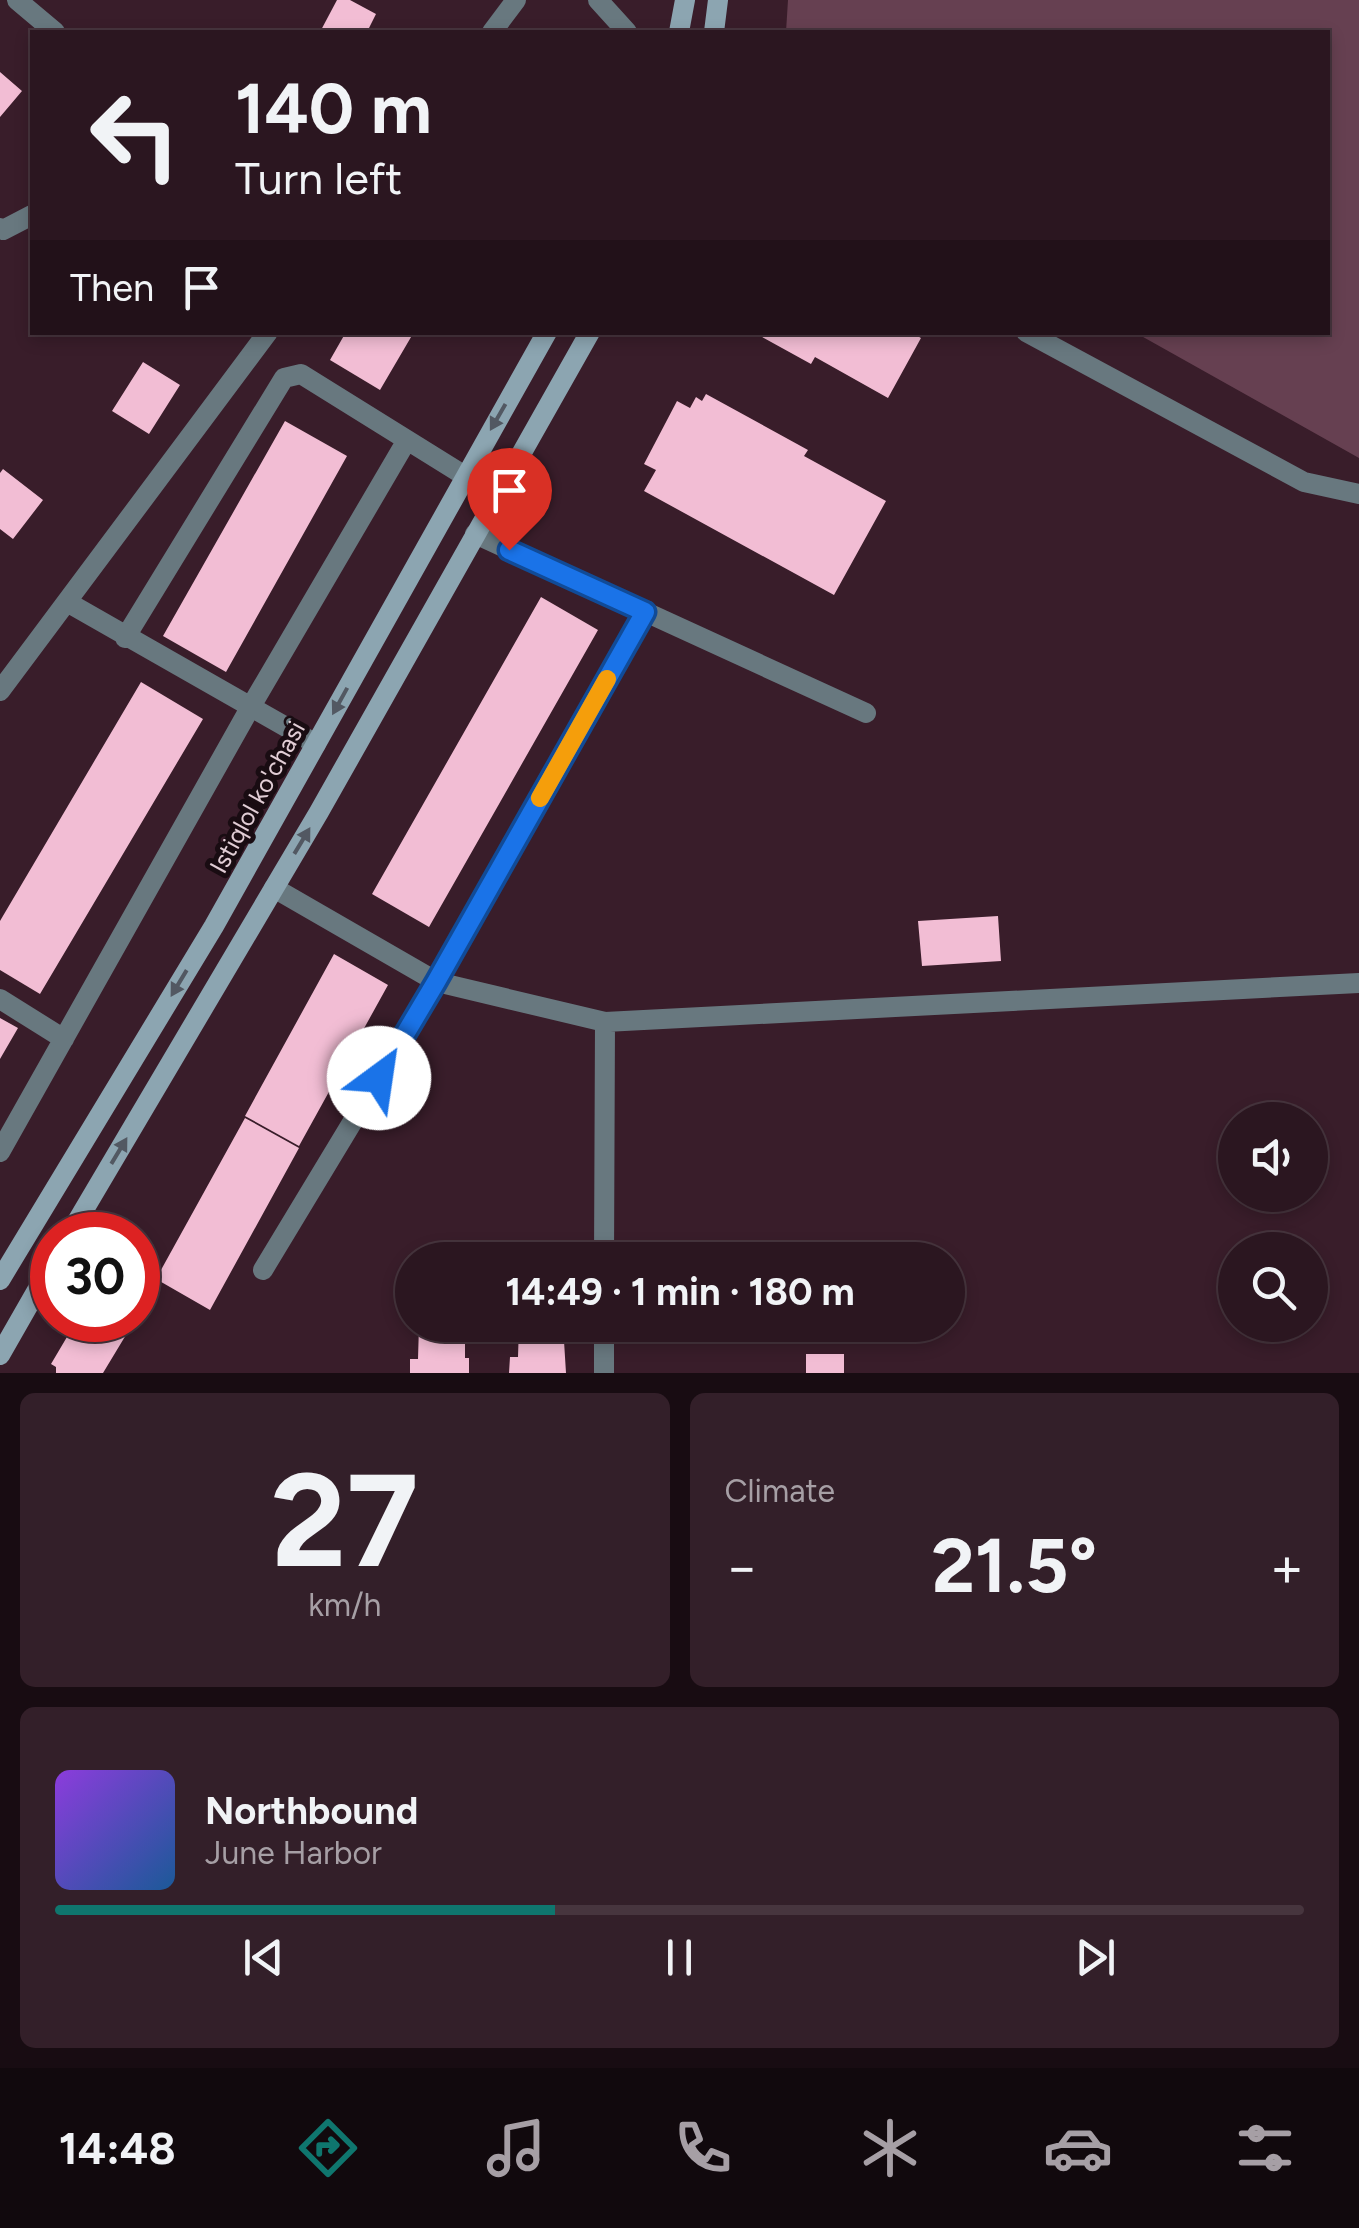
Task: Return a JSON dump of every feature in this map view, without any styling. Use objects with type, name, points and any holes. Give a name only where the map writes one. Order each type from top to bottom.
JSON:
[{"type":"main road","points":[[679,30],[685,0]]},
{"type":"main road","points":[[714,30],[718,0]]},
{"type":"main road","name":"Istiqlol ko'chasi","points":[[0,1280],[204,943],[544,335]]},
{"type":"main road","points":[[83,1212],[274,888],[588,335]]},
{"type":"main road","points":[[0,1355],[30,1302]]},
{"type":"street","points":[[17,0],[53,30]]},
{"type":"street","points":[[494,30],[516,0]]},
{"type":"street","points":[[598,0],[625,30]]},
{"type":"street","points":[[0,228],[4,230],[30,216]]},
{"type":"street","points":[[0,691],[266,335]]},
{"type":"street","points":[[1032,335],[1304,482],[1359,494]]},
{"type":"street","points":[[125,638],[284,378],[300,374],[465,476]]},
{"type":"street","points":[[0,1152],[250,708],[407,440]]},
{"type":"street","points":[[476,534],[866,712]]},
{"type":"street","points":[[67,602],[316,744]]},
{"type":"street","points":[[263,1270],[436,982],[645,612]]},
{"type":"street","points":[[274,888],[436,982],[604,1022],[1359,984]]},
{"type":"street","points":[[0,999],[64,1039]]},
{"type":"street","points":[[604,1022],[604,1242]]},
{"type":"street","points":[[604,1342],[604,1373]]},
{"type":"shaded area","points":[[788,0],[1359,0],[1359,458],[1140,335],[1330,335],[1330,30],[786,30]]},
{"type":"building","points":[[337,0],[350,0],[376,14],[368,30],[321,30]]},
{"type":"building","points":[[0,72],[22,91],[0,117]]},
{"type":"building","points":[[344,335],[412,335],[380,390],[330,360]]},
{"type":"building","points":[[758,335],[921,338],[888,398],[815,357],[811,364]]},
{"type":"building","points":[[143,362],[180,385],[149,434],[112,411]]},
{"type":"building","points":[[706,394],[808,450],[804,456],[886,501],[834,595],[644,491],[656,470],[644,464],[677,401],[690,408],[696,397],[702,401]]},
{"type":"building","points":[[285,421],[347,456],[226,672],[163,636]]},
{"type":"building","points":[[3,469],[43,500],[13,539],[0,529]]},
{"type":"building","points":[[541,597],[598,630],[429,927],[372,894]]},
{"type":"building","points":[[141,682],[203,719],[40,994],[0,970],[0,921]]},
{"type":"building","points":[[998,916],[1001,961],[922,966],[918,921]]},
{"type":"building","points":[[334,954],[388,985],[299,1146],[245,1116]]},
{"type":"building","points":[[0,1018],[18,1028],[0,1059]]},
{"type":"building","points":[[245,1118],[299,1148],[210,1310],[160,1281],[160,1272]]},
{"type":"building","points":[[64,1342],[122,1342],[103,1373],[56,1373],[51,1364]]},
{"type":"building","points":[[418,1342],[465,1342],[469,1373],[410,1373],[410,1359],[418,1359]]},
{"type":"building","points":[[518,1342],[564,1342],[566,1373],[509,1373],[510,1357],[518,1357]]},
{"type":"building","points":[[806,1354],[844,1354],[844,1373],[806,1373]]},
{"type":"slow traffic","points":[[540,798],[607,679]]},
{"type":"route","points":[[379,1078],[645,612],[509,550]]}]
